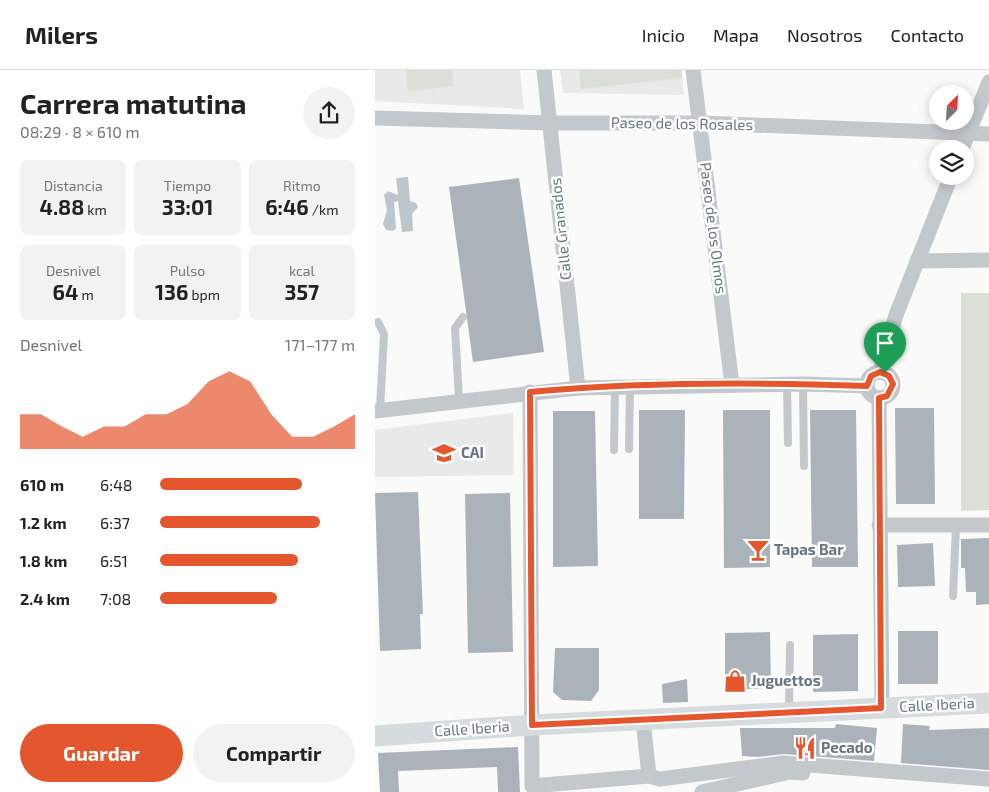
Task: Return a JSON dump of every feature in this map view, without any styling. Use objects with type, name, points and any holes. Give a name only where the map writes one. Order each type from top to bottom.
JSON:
[{"type":"main road","name":"Calle Iberia","points":[[375,736],[532,725],[989,703]]},
{"type":"street","name":"Calle Granados","points":[[544,70],[578,388]]},
{"type":"street","name":"Paseo de los Olmos","points":[[693,70],[732,385]]},
{"type":"street","points":[[966,140],[989,82]]},
{"type":"street","name":"Paseo de los Rosales","points":[[375,118],[549,123],[700,123],[989,134]]},
{"type":"street","points":[[880,372],[896,315],[947,185]]},
{"type":"street","points":[[917,261],[989,260]]},
{"type":"street","points":[[880,372],[889,376],[893,384],[887,396],[879,398],[870,394],[867,386],[871,376],[880,372]]},
{"type":"street","points":[[377,410],[578,388],[787,384],[867,386]]},
{"type":"street","points":[[530,392],[532,786],[649,776],[660,779],[783,763],[989,779]]},
{"type":"street","points":[[879,398],[881,708]]},
{"type":"street","points":[[879,525],[989,525]]},
{"type":"street","points":[[643,720],[649,776]]},
{"type":"street","points":[[702,792],[790,772],[989,787]]},
{"type":"lane","points":[[459,400],[455,335],[456,323],[463,317]]},
{"type":"lane","points":[[377,410],[384,334],[378,322]]},
{"type":"lane","points":[[787,384],[788,443]]},
{"type":"lane","points":[[803,384],[803,466]]},
{"type":"lane","points":[[629,449],[630,386]]},
{"type":"lane","points":[[614,450],[615,387]]},
{"type":"lane","points":[[953,596],[955,526]]},
{"type":"lane","points":[[789,712],[790,645]]},
{"type":"shaded area","points":[[375,70],[520,70],[524,109],[375,101]]},
{"type":"shaded area","points":[[406,70],[452,70],[454,86],[408,91]]},
{"type":"shaded area","points":[[560,70],[682,70],[684,95],[563,93]]},
{"type":"shaded area","points":[[579,70],[682,70],[682,78],[581,89]]},
{"type":"shaded area","points":[[408,177],[410,201],[416,203],[418,207],[412,214],[413,231],[402,232],[398,201],[394,202],[396,228],[393,231],[386,230],[383,224],[387,210],[384,195],[388,191],[398,195],[396,178]]},
{"type":"shaded area","points":[[961,293],[989,293],[989,510],[961,511]]},
{"type":"shaded area","name":"CAI","points":[[513,413],[514,475],[375,477],[375,430]]},
{"type":"building","points":[[519,178],[544,352],[473,362],[449,187]]},
{"type":"building","points":[[895,408],[934,408],[935,504],[896,504]]},
{"type":"building","points":[[639,410],[685,410],[684,519],[639,519]]},
{"type":"building","points":[[723,410],[770,410],[770,567],[724,568]]},
{"type":"building","points":[[810,410],[856,410],[858,567],[812,567]]},
{"type":"building","points":[[553,411],[595,411],[598,566],[553,567]]},
{"type":"building","points":[[418,492],[423,614],[420,614],[421,649],[380,651],[375,493]]},
{"type":"building","points":[[510,493],[513,652],[468,653],[465,494]]},
{"type":"building","points":[[989,538],[989,604],[976,605],[976,592],[966,592],[965,568],[961,568],[961,539]]},
{"type":"building","points":[[933,543],[935,586],[898,587],[897,545]]},
{"type":"building","points":[[898,631],[938,631],[938,684],[898,684]]},
{"type":"building","points":[[770,632],[771,688],[725,690],[725,633]]},
{"type":"building","points":[[858,634],[858,691],[813,692],[813,635]]},
{"type":"building","points":[[555,648],[599,648],[599,690],[591,701],[562,700],[553,692]]},
{"type":"building","points":[[687,679],[688,702],[663,703],[662,684]]},
{"type":"building","points":[[836,724],[877,728],[874,761],[784,754],[758,757],[742,756],[740,728],[835,728]]},
{"type":"building","points":[[903,724],[930,726],[929,730],[989,728],[989,770],[901,763]]},
{"type":"building","points":[[518,747],[520,792],[498,792],[497,767],[398,771],[399,792],[380,792],[378,753]]},
{"type":"place","name":"CAI","points":[[444,453]]},
{"type":"place","name":"Tapas Bar","points":[[758,550]]},
{"type":"place","name":"Juguettos","points":[[735,681]]},
{"type":"place","name":"Pecado","points":[[805,748]]},
{"type":"route","points":[[874,373],[885,373],[893,384],[887,396],[879,398],[881,708],[532,725],[530,392],[615,387],[803,384],[867,386],[868,380],[874,373]]}]
